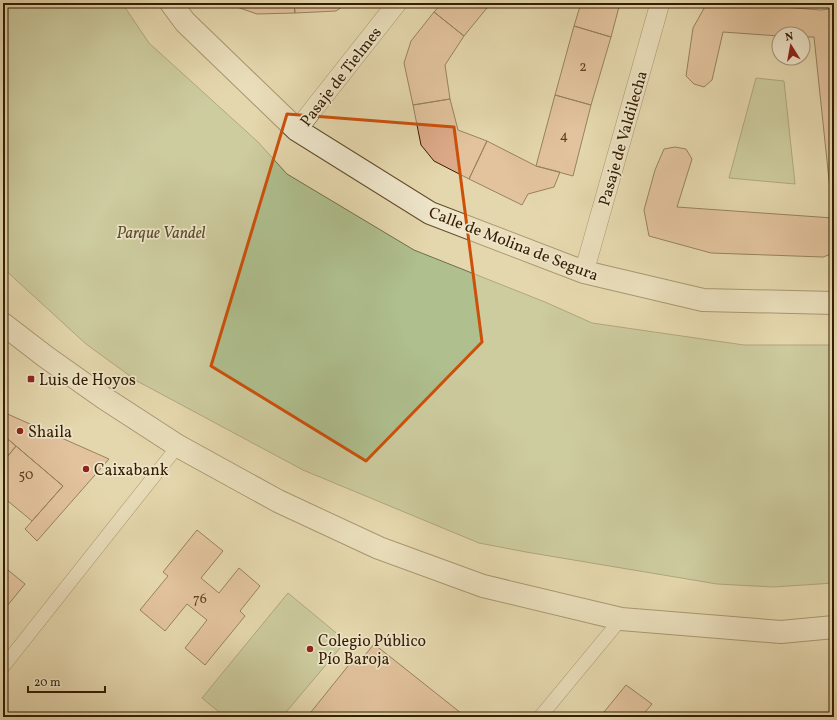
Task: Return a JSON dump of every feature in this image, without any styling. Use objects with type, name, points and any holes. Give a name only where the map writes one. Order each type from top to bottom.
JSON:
[{"type":"street","name":"Calle de Molina de Segura","points":[[171,3],[184,22],[297,130],[430,213],[584,272],[704,300],[834,303]]},
{"type":"street","name":"Pasaje de Tielmes","points":[[297,130],[397,3]]},
{"type":"street","name":"Pasaje de Valdilecha","points":[[584,272],[660,3]]},
{"type":"street","points":[[3,324],[46,357],[104,398],[178,446],[278,501],[379,548],[483,586],[620,619],[781,632],[834,627]]},
{"type":"lane","points":[[3,667],[178,446]]},
{"type":"lane","points":[[540,717],[620,619]]},
{"type":"highlighted area","points":[[287,114],[454,127],[482,342],[366,461],[211,366]]},
{"type":"green space","name":"Parque Vandel","points":[[3,3],[122,3],[149,43],[258,142],[287,174],[414,250],[545,302],[592,323],[744,345],[834,345],[834,583],[773,587],[717,584],[479,543],[303,470],[137,381],[86,344],[3,268]]},
{"type":"green space","points":[[756,78],[784,81],[795,184],[729,178]]},
{"type":"green space","points":[[288,593],[346,641],[282,717],[225,717],[202,698]]},
{"type":"building","points":[[232,3],[294,3],[295,13],[257,14],[234,6]]},
{"type":"building","points":[[294,3],[348,3],[336,11],[295,13]]},
{"type":"building","points":[[442,3],[491,3],[464,36],[434,12]]},
{"type":"building","points":[[581,3],[620,3],[611,37],[574,26]]},
{"type":"building","points":[[707,3],[730,3],[821,10],[829,9],[834,15],[834,253],[823,257],[711,253],[649,236],[644,210],[655,170],[664,149],[675,147],[686,149],[692,159],[677,207],[833,218],[814,37],[811,37],[811,26],[771,26],[771,35],[723,32],[712,80],[704,87],[694,84],[686,76],[693,28]]},
{"type":"building","points":[[434,12],[464,36],[445,65],[450,99],[413,105],[404,63],[411,41]]},
{"type":"building","points":[[574,26],[611,37],[591,105],[555,95]]},
{"type":"building","points":[[555,95],[591,105],[573,176],[536,166]]},
{"type":"building","points":[[450,99],[458,130],[487,141],[469,179],[434,161],[421,145],[413,105]]},
{"type":"building","points":[[487,141],[536,166],[560,172],[554,187],[528,194],[522,205],[469,179]]},
{"type":"building","points":[[3,412],[109,459],[37,541],[25,529],[63,486],[3,435]]},
{"type":"building","points":[[3,435],[16,446],[3,462]]},
{"type":"building","points":[[16,446],[63,486],[32,521],[3,497],[3,462]]},
{"type":"building","points":[[197,530],[223,551],[201,578],[219,593],[239,568],[260,586],[240,611],[245,616],[205,665],[185,648],[207,620],[187,604],[165,631],[140,610],[168,576],[163,572]]},
{"type":"building","points":[[3,566],[25,584],[3,611]]},
{"type":"building","points":[[374,644],[466,717],[307,717],[352,661],[357,665]]},
{"type":"building","points":[[626,685],[652,704],[641,717],[600,717]]},
{"type":"place","name":"Luis de Hoyos","points":[[31,379]]},
{"type":"place","name":"Shaila","points":[[20,431]]},
{"type":"place","name":"Caixabank","points":[[86,469]]},
{"type":"place","name":"Colegio Público Pío Baroja","points":[[310,649]]}]
